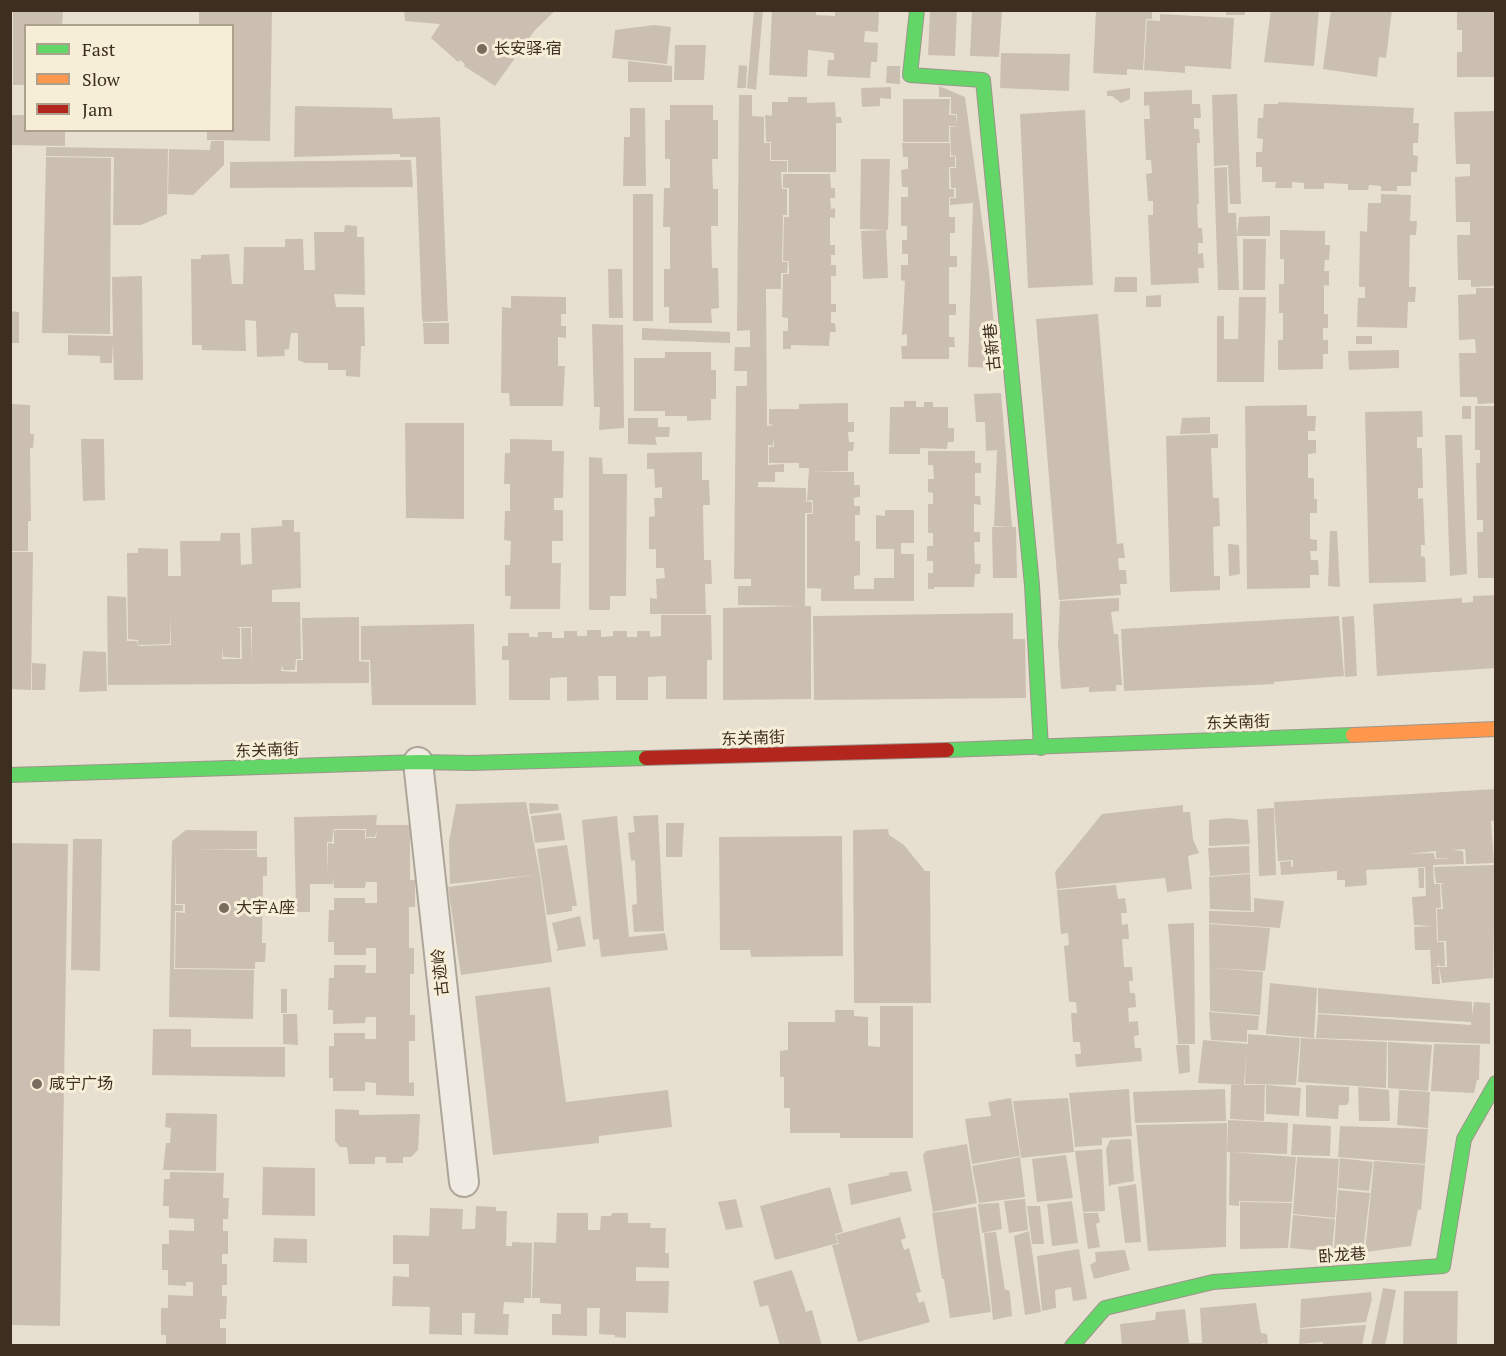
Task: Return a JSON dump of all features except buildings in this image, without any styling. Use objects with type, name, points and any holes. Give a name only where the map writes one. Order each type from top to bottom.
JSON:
[{"type":"street","name":"古新巷","points":[[917,10],[910,75],[983,80],[1032,585],[1041,748]]},
{"type":"street","name":"东关南街","points":[[10,775],[417,762],[471,763],[1041,748],[1496,729]]},
{"type":"street","name":"古迹岭","points":[[417,762],[464,1182]]},
{"type":"street","name":"卧龙巷","points":[[1072,1346],[1105,1308],[1213,1282],[1443,1266],[1464,1138],[1496,1083]]},
{"type":"traffic: fast","points":[[917,10],[910,75],[983,80],[1032,585],[1041,748]]},
{"type":"traffic: fast","points":[[947,750],[1353,735]]},
{"type":"traffic: fast","points":[[10,775],[418,762],[471,763],[646,758]]},
{"type":"traffic: fast","points":[[1072,1346],[1105,1308],[1213,1282],[1443,1266],[1464,1139],[1496,1083]]},
{"type":"traffic: slow","points":[[1353,735],[1496,729]]},
{"type":"traffic: jam","points":[[646,758],[947,750]]},
{"type":"place","name":"长安驿·宿","points":[[482,49]]},
{"type":"place","name":"大宇A座","points":[[224,908]]},
{"type":"place","name":"咸宁广场","points":[[37,1084]]}]
